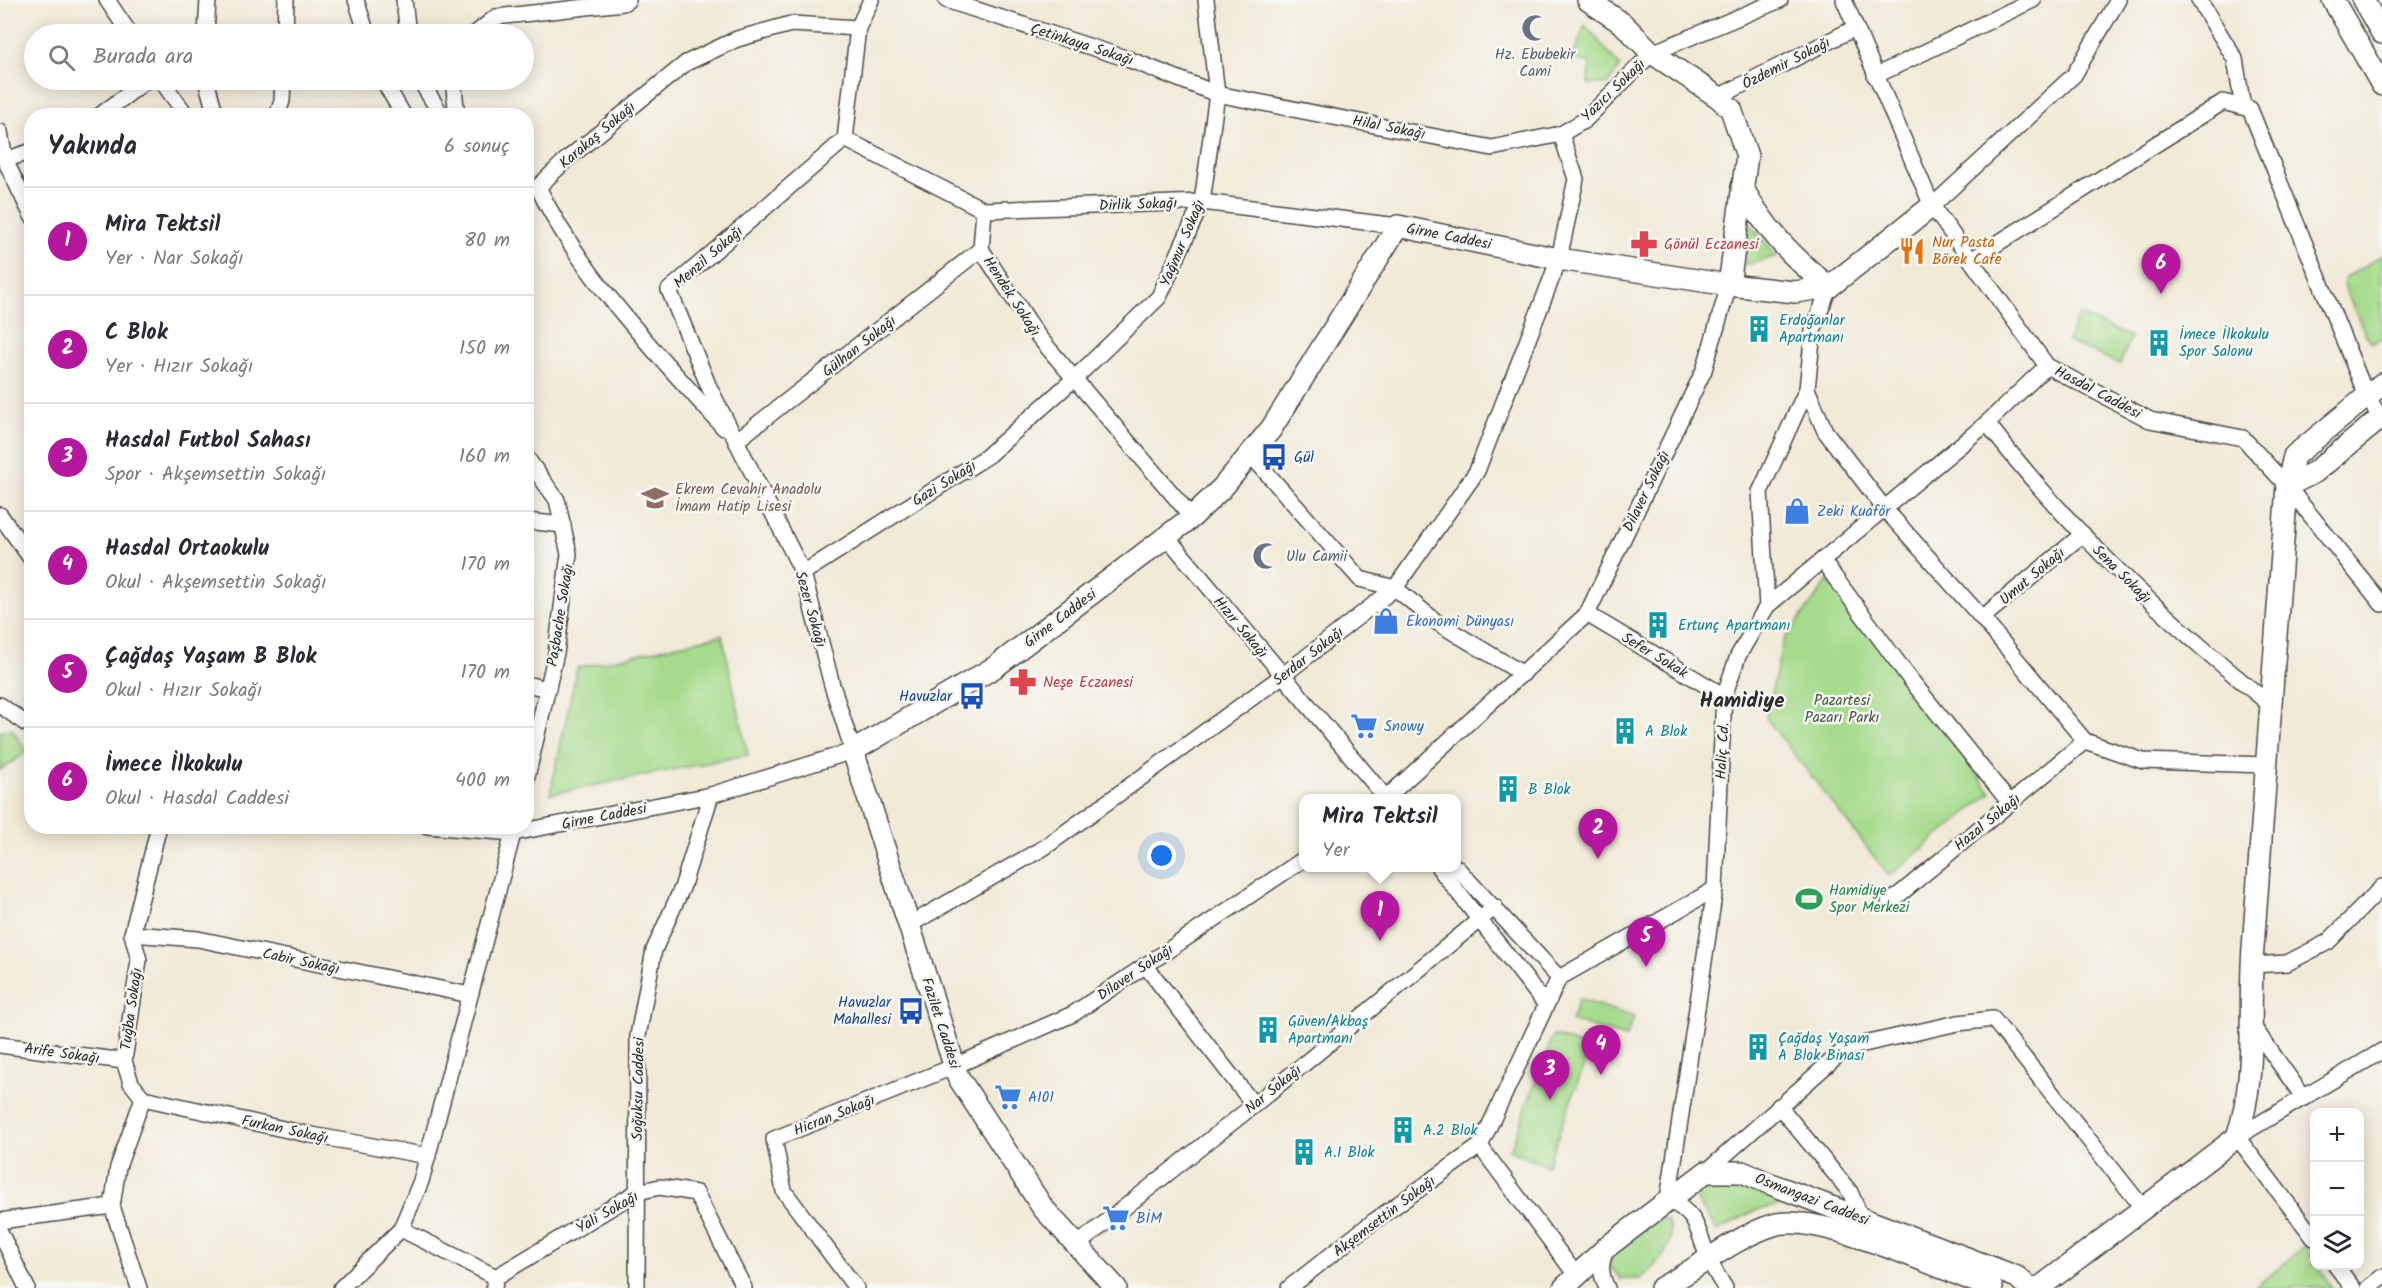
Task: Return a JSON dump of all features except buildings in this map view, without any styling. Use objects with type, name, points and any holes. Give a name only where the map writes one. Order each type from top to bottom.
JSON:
[{"type":"street","points":[[107,0],[123,24]]},
{"type":"street","points":[[207,24],[208,0]]},
{"type":"street","points":[[285,24],[286,0]]},
{"type":"street","points":[[356,0],[364,24]]},
{"type":"street","points":[[404,0],[407,24]]},
{"type":"street","points":[[487,24],[496,16],[623,3],[628,0]]},
{"type":"street","points":[[871,0],[858,28],[845,139],[984,210]]},
{"type":"street","name":"Çetinkaya Sokağı","points":[[946,0],[1128,59],[1217,94]]},
{"type":"street","name":"Yağmur Sokağı","points":[[1074,379],[1159,297],[1202,202],[1217,94],[1206,0]]},
{"type":"street","points":[[1588,0],[1623,24],[1652,53],[1718,97],[1731,109],[1747,156],[1729,285]]},
{"type":"street","points":[[1652,53],[1780,0]]},
{"type":"street","name":"Hasdal Caddesi","points":[[1844,0],[1932,206],[2047,366],[2150,420],[2243,438],[2287,486],[2382,604]]},
{"type":"street","points":[[1875,76],[2033,0]]},
{"type":"street","points":[[1932,206],[2074,75],[2118,0]]},
{"type":"street","points":[[2199,0],[2235,59],[2243,107]]},
{"type":"street","points":[[2333,0],[2382,85]]},
{"type":"street","points":[[2363,0],[2382,33]]},
{"type":"street","name":"Karakaş Sokağı","points":[[736,441],[637,332],[553,219],[538,187],[566,160],[686,63],[737,39],[791,24],[858,28]]},
{"type":"street","name":"Özdemir Sokağı","points":[[1718,97],[1855,28]]},
{"type":"street","name":"Yazıcı Sokağı","points":[[1561,134],[1585,120],[1652,53]]},
{"type":"street","points":[[110,108],[134,90]]},
{"type":"street","points":[[168,90],[181,108]]},
{"type":"street","points":[[209,90],[214,108]]},
{"type":"street","points":[[280,108],[283,90]]},
{"type":"street","points":[[389,90],[399,108]]},
{"type":"street","points":[[426,90],[437,108]]},
{"type":"street","points":[[454,90],[456,108]]},
{"type":"street","name":"Hilal Sokağı","points":[[1217,94],[1492,148],[1561,134]]},
{"type":"street","points":[[1971,260],[2223,102],[2250,109],[2374,390],[2382,418],[2315,472],[2287,486]]},
{"type":"street","points":[[0,132],[5,160],[24,199]]},
{"type":"street","points":[[1559,259],[1575,179],[1561,134]]},
{"type":"street","name":"Menzil Sokağı","points":[[736,441],[709,387],[669,290],[845,139]]},
{"type":"street","points":[[5,160],[24,154]]},
{"type":"street","points":[[0,188],[14,178]]},
{"type":"street","points":[[1743,187],[1760,219],[1786,250],[1829,287],[1813,331],[1807,389],[1760,492],[1767,606]]},
{"type":"street","name":"Dirlik Sokağı","points":[[984,210],[1202,202],[1398,226]]},
{"type":"street","name":"Girne Caddesi","points":[[534,826],[711,795],[853,751],[995,667],[1167,537],[1222,488],[1271,429],[1398,226],[1559,259],[1729,285],[1795,292],[1829,287],[1932,206]]},
{"type":"street","name":"Hendek Sokağı","points":[[984,210],[981,249],[1038,336],[1192,517]]},
{"type":"street","name":"Gülhan Sokağı","points":[[736,441],[981,249]]},
{"type":"street","name":"Serdar Sokağı","points":[[909,925],[1045,847],[1282,676],[1395,588],[1477,471],[1559,259]]},
{"type":"street","name":"Dilaver Sokağı","points":[[1390,794],[1587,614],[1704,370],[1729,285]]},
{"type":"street","name":"Haliç Cd.","points":[[1668,1200],[1715,889],[1724,696],[1738,656],[1767,606],[1987,423],[2047,366]]},
{"type":"street","name":"Gazi Sokağı","points":[[803,573],[986,457],[1074,379]]},
{"type":"street","points":[[1807,389],[1825,431],[1884,508],[1982,618],[2085,741],[2143,761],[2267,765]]},
{"type":"street","points":[[2237,1137],[2246,1110],[2252,1025],[2252,965],[2273,707],[2287,486],[2294,456],[2374,390]]},
{"type":"street","name":"Sena Sokağı","points":[[1987,423],[2029,478],[2121,576],[2189,638],[2273,707]]},
{"type":"street","name":"Sezer Sokağı","points":[[736,441],[803,573],[832,685],[853,751]]},
{"type":"street","points":[[1250,454],[1360,579],[1395,588],[1438,623],[1523,674]]},
{"type":"street","name":"Paşbache Sokağı","points":[[534,469],[557,500],[569,554],[556,653],[534,747]]},
{"type":"street","points":[[0,515],[24,549]]},
{"type":"street","points":[[534,522],[563,525]]},
{"type":"street","name":"Umut Sokağı","points":[[1982,618],[2083,534]]},
{"type":"street","name":"Hızır Sokağı","points":[[1167,537],[1383,794]]},
{"type":"street","points":[[1822,560],[1910,679],[2010,803]]},
{"type":"street","name":"Sefer Sokak","points":[[1587,614],[1724,696]]},
{"type":"street","points":[[534,686],[548,689]]},
{"type":"street","points":[[0,705],[24,722]]},
{"type":"street","name":"Hazal Sokağı","points":[[1889,903],[2085,741]]},
{"type":"street","name":"Fazilet Caddesi","points":[[853,751],[958,1077],[1043,1208],[1116,1288]]},
{"type":"street","name":"Soğuksu Caddesi","points":[[637,1288],[640,1026],[654,950],[682,888],[711,795]]},
{"type":"street","name":"Tuğba Sokağı","points":[[143,1098],[131,1083],[124,1061],[138,960],[132,934],[157,834]]},
{"type":"street","points":[[341,1288],[401,1229],[422,1181],[513,834]]},
{"type":"street","name":"Dilaver Sokağı","points":[[955,1066],[1073,1014],[1299,862]]},
{"type":"street","points":[[1443,872],[1546,1005]]},
{"type":"street","points":[[1461,872],[1558,978],[1715,889]]},
{"type":"street","points":[[2252,965],[2287,963],[2328,942],[2382,887]]},
{"type":"street","name":"Nar Sokağı","points":[[1077,1245],[1254,1105],[1495,907]]},
{"type":"street","name":"Cabir Sokağı","points":[[132,934],[198,939],[470,995]]},
{"type":"street","points":[[1145,965],[1254,1105]]},
{"type":"street","name":"Akşemsettin Sokağı","points":[[1289,1288],[1374,1221],[1480,1146],[1558,978]]},
{"type":"street","points":[[1480,1146],[1570,1282],[1607,1247],[1706,1172],[1846,1048],[1958,1023],[1993,1019],[2143,1208]]},
{"type":"street","points":[[2252,1025],[2304,1098]]},
{"type":"street","name":"Arife Sokağı","points":[[0,1045],[124,1061]]},
{"type":"street","points":[[2039,1288],[2237,1137],[2382,1051]]},
{"type":"street","name":"Hicran Sokağı","points":[[856,1288],[784,1191],[774,1139],[955,1066]]},
{"type":"street","points":[[139,1288],[112,1206],[118,1167],[143,1098]]},
{"type":"street","name":"Furkan Sokağı","points":[[143,1098],[306,1134],[428,1156]]},
{"type":"street","points":[[1779,1106],[1850,1192],[1861,1218]]},
{"type":"street","points":[[2237,1137],[2310,1233]]},
{"type":"street","name":"Osmangazi Caddesi","points":[[1706,1172],[1742,1172],[2017,1276],[2029,1288]]},
{"type":"street","name":"Yali Sokağı","points":[[495,1283],[637,1192],[660,1187],[696,1193],[744,1288]]},
{"type":"street","points":[[1668,1200],[1681,1207],[1695,1222],[1703,1237],[1708,1257],[1725,1288]]},
{"type":"street","points":[[0,1221],[112,1206]]},
{"type":"street","points":[[1661,1288],[1708,1257],[1755,1232],[1776,1224],[1795,1223],[1831,1227],[1992,1288]]},
{"type":"street","points":[[401,1229],[495,1283]]},
{"type":"street","points":[[0,1232],[27,1288]]},
{"type":"street","points":[[1606,1288],[1601,1263],[1607,1247]]},
{"type":"street","points":[[2339,1270],[2353,1288]]},
{"type":"street","points":[[2368,1288],[2382,1277]]},
{"type":"green space","points":[[1585,25],[1620,66],[1608,84],[1588,84],[1590,63],[1572,59]]},
{"type":"green space","points":[[1746,220],[1777,256],[1745,265]]},
{"type":"green space","points":[[2382,255],[2382,339],[2372,343],[2345,289],[2344,279]]},
{"type":"green space","points":[[2079,315],[2131,337],[2120,364],[2067,341]]},
{"type":"green space","name":"Pazartesi Pazarı Parkı","points":[[1828,581],[1991,793],[1889,876],[1766,718],[1783,641]]},
{"type":"green space","points":[[722,635],[748,755],[550,794],[577,668]]},
{"type":"green space","points":[[11,728],[24,748],[24,754],[0,770],[0,732]]},
{"type":"green space","points":[[1579,999],[1634,1017],[1626,1037],[1571,1021]]},
{"type":"green space","points":[[1553,1035],[1590,1049],[1547,1166],[1510,1151]]},
{"type":"green space","points":[[1723,1179],[1784,1204],[1754,1211],[1717,1231],[1691,1191]]},
{"type":"green space","points":[[1657,1219],[1667,1220],[1670,1229],[1669,1246],[1665,1253],[1641,1279],[1621,1279],[1609,1266],[1612,1253]]},
{"type":"green space","points":[[2306,1246],[2310,1253],[2310,1270],[2321,1270],[2332,1288],[2254,1288]]},
{"type":"place","name":"Hz. Ebubekir Cami","points":[[1535,28]]},
{"type":"place","name":"Gönül Eczanesi","points":[[1644,244]]},
{"type":"place","name":"Nur Pasta Börek Cafe","points":[[1912,251]]},
{"type":"place","name":"İmece İlkokulu","points":[[2161,294]]},
{"type":"place","name":"Erdoğanlar Apartmanı","points":[[1759,329]]},
{"type":"place","name":"İmece İlkokulu Spor Salonu","points":[[2159,343]]},
{"type":"place","name":"Gül","points":[[1274,457]]},
{"type":"place","name":"Ekrem Cevahir Anadolu İmam Hatip Lisesi","points":[[655,498]]},
{"type":"place","name":"Zeki Kuaför","points":[[1797,511]]},
{"type":"place","name":"Ulu Camii","points":[[1266,556]]},
{"type":"place","name":"Ekonomi Dünyası","points":[[1386,621]]},
{"type":"place","name":"Ertunç Apartmanı","points":[[1658,625]]},
{"type":"place","name":"Neşe Eczanesi","points":[[1023,682]]},
{"type":"place","name":"Havuzlar","points":[[972,696]]},
{"type":"place","name":"Snowy","points":[[1364,726]]},
{"type":"place","name":"A Blok","points":[[1625,731]]},
{"type":"place","name":"B Blok","points":[[1508,789]]},
{"type":"place","name":"C Blok","points":[[1598,859]]},
{"type":"place","name":"Hamidiye Spor Merkezi","points":[[1809,899]]},
{"type":"place","name":"Mira Tektsil","points":[[1380,941]]},
{"type":"place","name":"Çağdaş Yaşam B Blok","points":[[1646,967]]},
{"type":"place","name":"Havuzlar Mahallesi","points":[[911,1011]]},
{"type":"place","name":"Güven/Akbaş Apartmanı","points":[[1268,1030]]},
{"type":"place","name":"Çağdaş Yaşam A Blok Binası","points":[[1758,1047]]},
{"type":"place","name":"Hasdal Ortaokulu","points":[[1601,1075]]},
{"type":"place","name":"A101","points":[[1008,1097]]},
{"type":"place","name":"Hasdal Futbol Sahası","points":[[1550,1100]]},
{"type":"place","name":"A.2 Blok","points":[[1403,1130]]},
{"type":"place","name":"A.1 Blok","points":[[1304,1152]]},
{"type":"place","name":"BİM","points":[[1116,1218]]},
{"type":"district","name":"Hamidiye","points":[[1742,700]]}]
